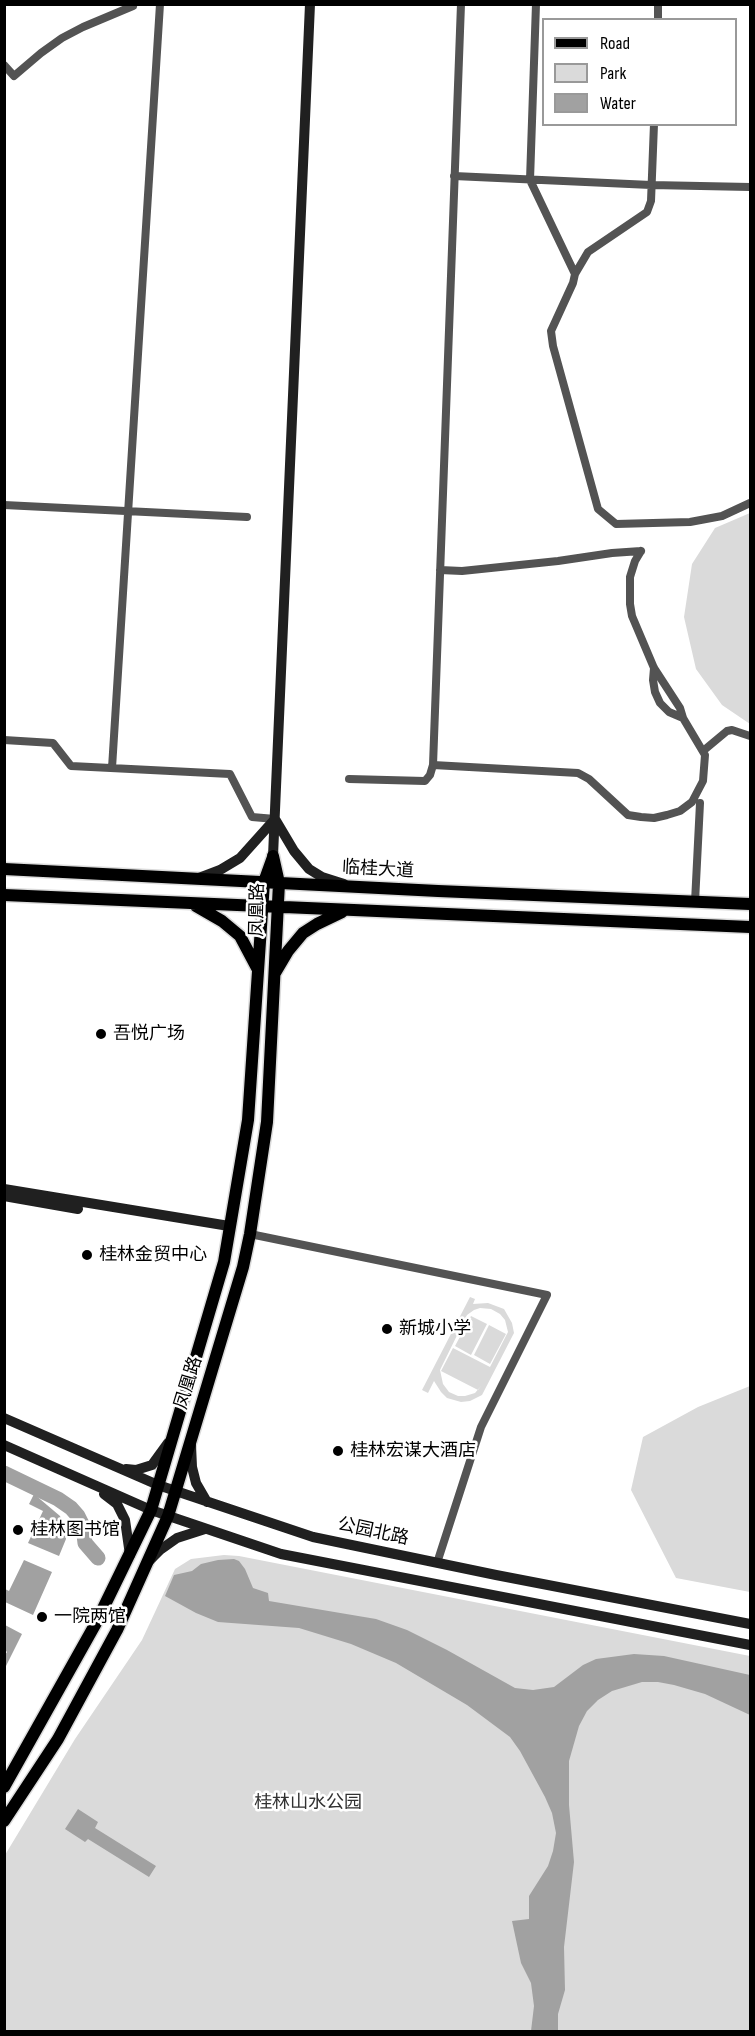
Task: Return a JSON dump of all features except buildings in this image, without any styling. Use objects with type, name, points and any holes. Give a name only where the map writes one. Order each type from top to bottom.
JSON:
[{"type":"main road","points":[[273,856],[310,4]]},
{"type":"main road","points":[[196,879],[220,870],[240,858],[275,819]]},
{"type":"main road","points":[[275,819],[294,851],[309,869],[350,887]]},
{"type":"main road","name":"凤凰路","points":[[4,1787],[91,1632],[151,1510],[224,1262],[248,1120],[264,882],[273,856]]},
{"type":"main road","name":"凤凰路","points":[[4,1821],[58,1739],[117,1630],[168,1516],[243,1267],[267,1122],[279,883],[273,856]]},
{"type":"main road","name":"临桂大道","points":[[4,869],[750,904]]},
{"type":"main road","points":[[4,895],[750,927]]},
{"type":"main road","points":[[192,904],[222,921],[240,936],[258,971]]},
{"type":"main road","points":[[274,974],[288,951],[303,933],[346,910]]},
{"type":"main road","points":[[4,1188],[229,1230]]},
{"type":"main road","points":[[4,1196],[229,1230]]},
{"type":"main road","name":"公园北路","points":[[4,1418],[158,1485],[313,1537],[750,1624]]},
{"type":"main road","points":[[122,1469],[136,1470],[152,1465],[173,1435]]},
{"type":"main road","points":[[190,1441],[196,1483],[207,1502]]},
{"type":"main road","points":[[4,1445],[151,1510],[281,1554],[750,1645]]},
{"type":"main road","points":[[90,1483],[117,1504],[125,1520],[130,1556]]},
{"type":"main road","points":[[147,1563],[177,1538],[206,1529]]},
{"type":"street","points":[[112,768],[160,4]]},
{"type":"street","points":[[349,778],[425,781],[433,765],[461,4]]},
{"type":"street","points":[[536,4],[530,180],[575,274]]},
{"type":"street","points":[[4,65],[14,76],[62,38],[135,5]]},
{"type":"street","points":[[654,126],[651,201],[647,212],[588,252],[575,274],[551,331],[553,346],[598,508],[616,524],[690,522],[722,516],[750,503]]},
{"type":"street","points":[[454,176],[750,187]]},
{"type":"street","points":[[4,505],[247,517]]},
{"type":"street","points":[[433,765],[578,773],[589,779],[628,814],[654,818],[680,811],[692,802],[703,781],[705,764],[702,751],[683,718],[680,708],[654,668],[632,616],[630,577],[634,561],[641,551],[612,552],[462,571],[440,570]]},
{"type":"street","points":[[654,668],[655,692],[660,703],[669,712],[683,718]]},
{"type":"street","points":[[702,751],[727,731],[732,730],[750,736]]},
{"type":"street","points":[[4,740],[53,742],[71,766],[230,774],[252,817],[275,819]]},
{"type":"street","points":[[694,902],[700,803]]},
{"type":"street","points":[[250,1234],[547,1295],[481,1427],[437,1563]]},
{"type":"green space","points":[[750,513],[750,724],[722,705],[696,669],[684,617],[692,564],[715,528]]},
{"type":"green space","points":[[470,1297],[475,1299],[473,1304],[488,1303],[504,1309],[512,1323],[514,1333],[482,1395],[470,1401],[461,1402],[447,1398],[434,1381],[428,1393],[422,1390]],"holes":[[[480,1308],[491,1309],[505,1320],[508,1332],[490,1367],[453,1348],[441,1371],[478,1390],[475,1393],[458,1396],[449,1392],[443,1384],[440,1370],[467,1315]]]},
{"type":"green space","points":[[471,1316],[487,1324],[471,1355],[455,1346]]},
{"type":"green space","points":[[489,1325],[506,1334],[490,1364],[474,1355]]},
{"type":"green space","points":[[750,1386],[750,1592],[676,1578],[631,1490],[643,1437],[698,1407]]},
{"type":"green space","name":"桂林山水公园","points":[[224,1555],[239,1556],[750,1656],[750,2031],[5,2032],[5,1855],[75,1739],[142,1640],[175,1569],[191,1559]]},
{"type":"water","points":[[34,1494],[60,1516],[66,1539],[59,1556],[28,1543],[43,1511],[29,1504]]},
{"type":"water","points":[[234,1559],[239,1561],[245,1569],[253,1588],[268,1593],[269,1601],[376,1619],[407,1630],[515,1688],[533,1690],[554,1687],[583,1665],[596,1659],[634,1654],[664,1656],[750,1675],[750,1715],[705,1694],[658,1682],[642,1682],[612,1691],[587,1711],[579,1726],[569,1761],[569,1805],[574,1862],[564,1947],[565,1990],[558,2014],[558,2031],[531,2031],[534,2006],[531,1983],[521,1963],[512,1921],[529,1919],[529,1896],[548,1866],[556,1833],[552,1813],[545,1797],[520,1751],[510,1737],[467,1705],[396,1663],[351,1644],[299,1628],[218,1622],[165,1596],[174,1575],[192,1571],[201,1564]]},
{"type":"water","points":[[24,1560],[52,1572],[33,1615],[5,1602],[5,1589],[9,1591]]},
{"type":"water","points":[[5,1625],[22,1634],[5,1668],[7,1652],[5,1650]]},
{"type":"water","points":[[78,1809],[98,1822],[95,1828],[156,1866],[149,1877],[88,1839],[85,1842],[65,1829]]},
{"type":"waterway","points":[[4,1473],[58,1499],[71,1508],[83,1526],[85,1543],[98,1558]]},
{"type":"place","name":"吾悦广场","points":[[101,1034]]},
{"type":"place","name":"桂林金贸中心","points":[[87,1255]]},
{"type":"place","name":"新城小学","points":[[387,1329]]},
{"type":"place","name":"桂林宏谋大酒店","points":[[338,1451]]},
{"type":"place","name":"桂林图书馆","points":[[18,1530]]},
{"type":"place","name":"一院两馆","points":[[42,1617]]}]
